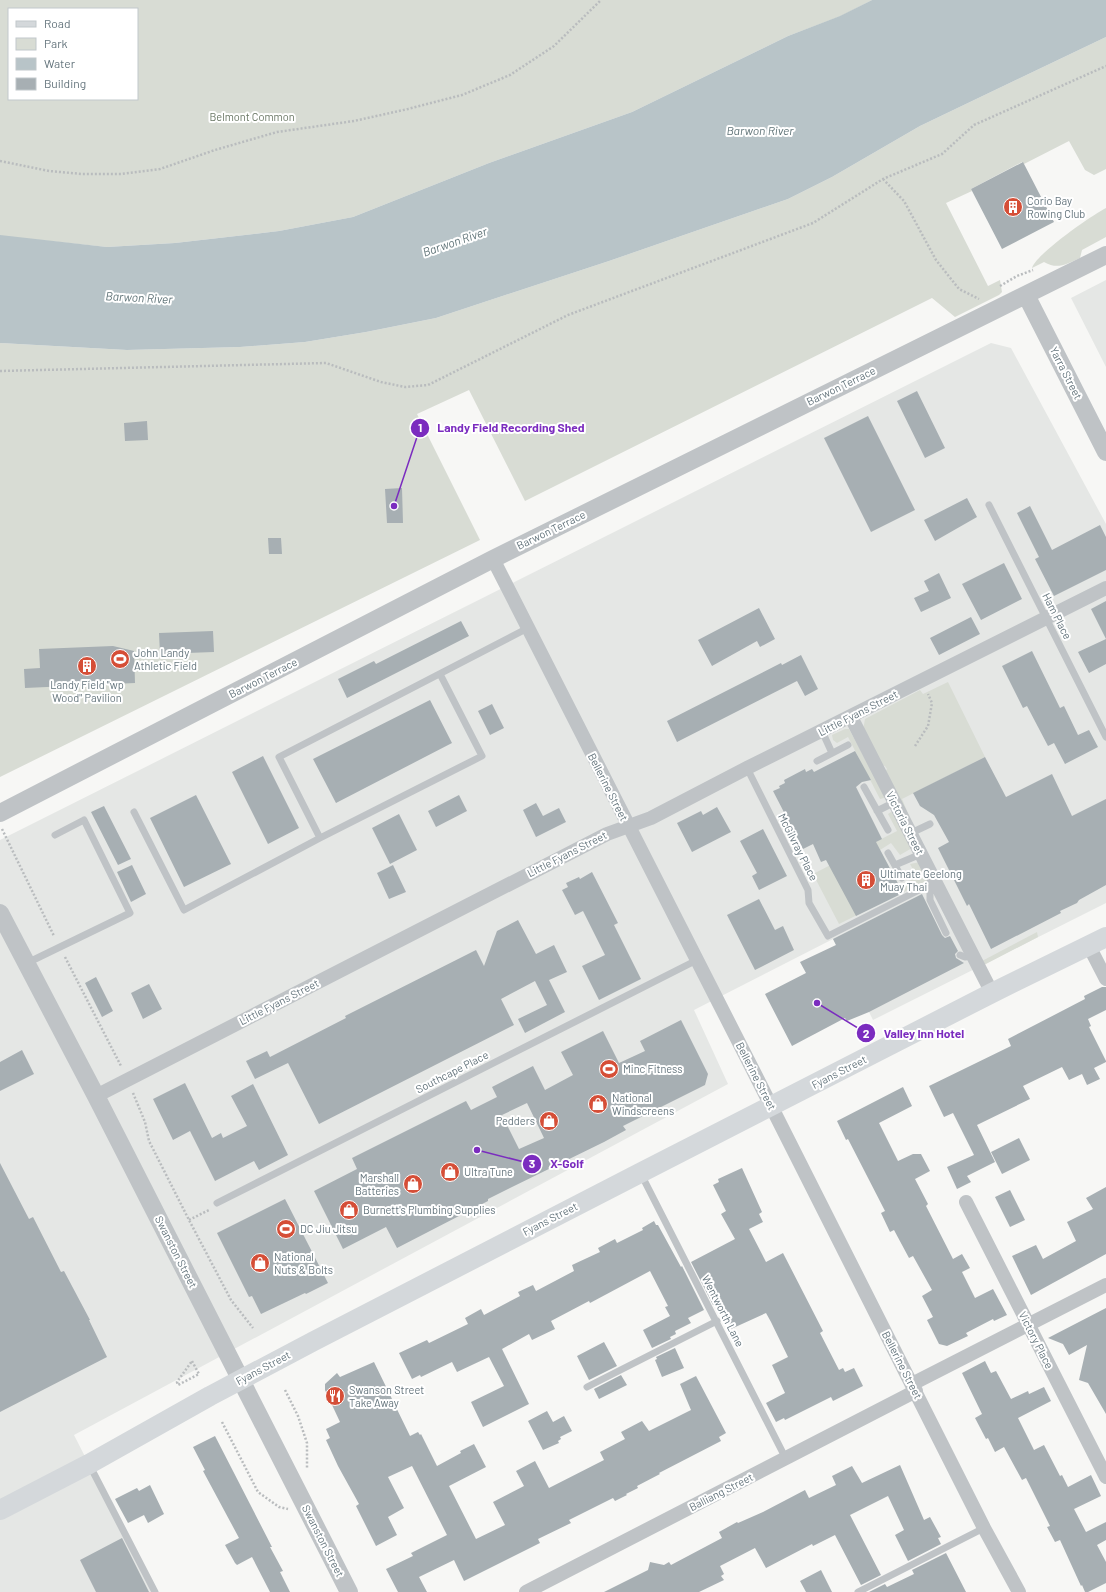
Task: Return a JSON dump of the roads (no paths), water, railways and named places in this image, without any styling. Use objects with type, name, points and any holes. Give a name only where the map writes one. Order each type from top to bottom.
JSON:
[{"type":"main road","name":"Fyans Street","points":[[0,1510],[89,1464],[210,1396],[640,1172],[1097,941]]},
{"type":"street","name":"Barwon Terrace","points":[[0,813],[493,559],[1106,255]]},
{"type":"street","name":"Yarra Street","points":[[1026,295],[1106,452]]},
{"type":"street","name":"Bellerine Street","points":[[493,559],[628,827],[772,1106],[984,1528],[1019,1592]]},
{"type":"street","name":"Little Fyans Street","points":[[96,1096],[607,834],[651,818],[747,768],[1106,588]]},
{"type":"street","name":"Victoria Street","points":[[851,717],[936,883],[966,955],[992,993]]},
{"type":"street","name":"Swanston Street","points":[[0,913],[242,1380],[349,1592]]},
{"type":"street","points":[[1097,941],[1106,979]]},
{"type":"street","name":"Victory Place","points":[[966,1202],[1106,1477]]},
{"type":"street","name":"Balliang Street","points":[[526,1592],[786,1459],[1028,1325],[1106,1285]]},
{"type":"lane","name":"Ham Place","points":[[990,506],[1106,737]]},
{"type":"lane","points":[[320,838],[279,757],[528,628]]},
{"type":"lane","points":[[134,812],[184,910],[320,838],[482,756],[440,674]]},
{"type":"lane","points":[[822,731],[832,753]]},
{"type":"lane","points":[[817,761],[848,745]]},
{"type":"lane","name":"McGilvray Place","points":[[747,768],[808,890],[810,903],[828,936],[936,883]]},
{"type":"lane","points":[[864,787],[888,830]]},
{"type":"lane","points":[[877,811],[895,802]]},
{"type":"lane","points":[[26,964],[130,913],[84,820],[55,835]]},
{"type":"lane","points":[[910,833],[930,824]]},
{"type":"lane","points":[[888,853],[902,878]]},
{"type":"lane","points":[[895,865],[921,854]]},
{"type":"lane","points":[[936,883],[930,893],[930,900],[946,933]]},
{"type":"lane","name":"Southcape Place","points":[[217,1203],[697,960]]},
{"type":"lane","name":"Wentworth Lane","points":[[640,1172],[786,1459]]},
{"type":"lane","points":[[587,1387],[716,1321]]},
{"type":"lane","points":[[89,1464],[155,1592]]},
{"type":"lane","points":[[858,1592],[984,1528]]},
{"type":"water","name":"Barwon River","points":[[872,0],[1106,0],[1106,37],[920,126],[832,177],[788,199],[609,261],[436,318],[305,342],[240,347],[127,350],[0,343],[0,235],[107,247],[175,243],[279,231],[353,217],[489,163],[632,112],[788,36],[840,16]]},
{"type":"place","name":"Corio Bay Rowing Club","points":[[1013,207]]},
{"type":"place","name":"Landy Field Recording Shed","points":[[394,506]]},
{"type":"place","name":"John Landy Athletic Field","points":[[120,659]]},
{"type":"place","name":"Landy Field \"wp Wood\" Pavilion","points":[[87,666]]},
{"type":"place","name":"Ultimate Geelong Muay Thai","points":[[866,880]]},
{"type":"place","name":"Valley Inn Hotel","points":[[817,1003]]},
{"type":"place","name":"Minc Fitness","points":[[609,1069]]},
{"type":"place","name":"National Windscreens","points":[[598,1104]]},
{"type":"place","name":"Pedders","points":[[549,1121]]},
{"type":"place","name":"X-Golf","points":[[477,1150]]},
{"type":"place","name":"Ultra Tune","points":[[450,1172]]},
{"type":"place","name":"Marshall Batteries","points":[[413,1184]]},
{"type":"place","name":"Burnett's Plumbing Supplies","points":[[349,1210]]},
{"type":"place","name":"DC Jiu Jitsu","points":[[286,1229]]},
{"type":"place","name":"National Nuts & Bolts","points":[[260,1263]]},
{"type":"place","name":"Swanson Street Take Away","points":[[335,1396]]},
{"type":"park label","name":"Belmont Common","points":[[252,117]]}]
